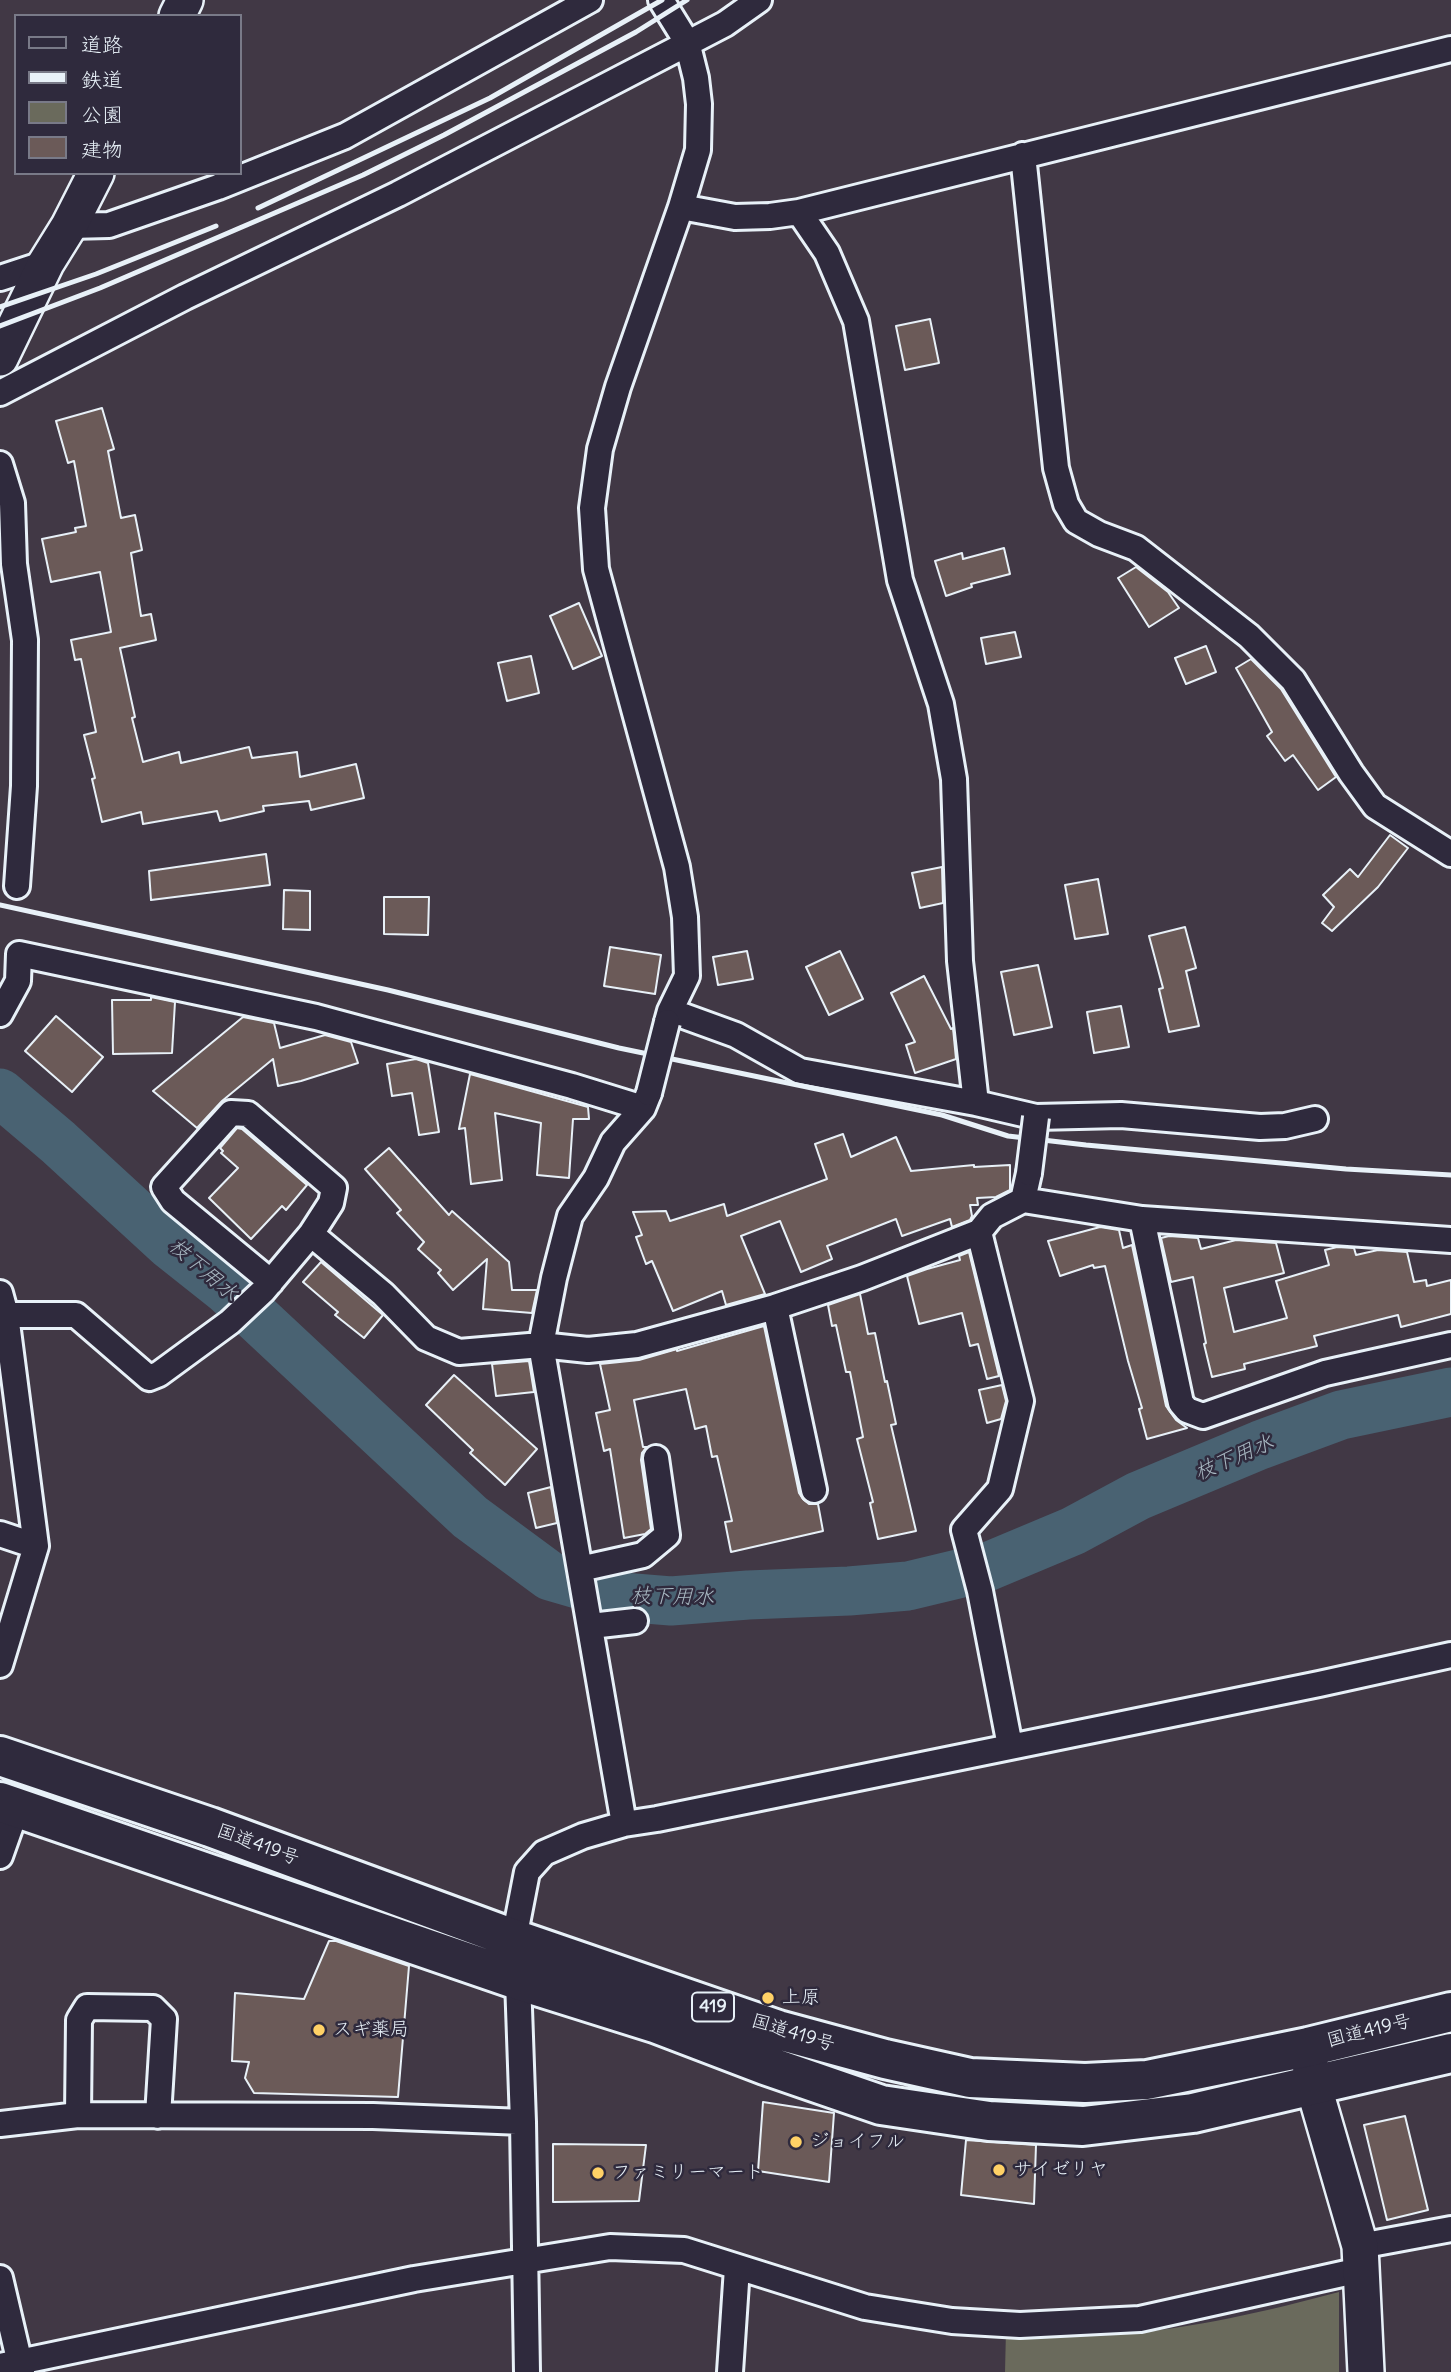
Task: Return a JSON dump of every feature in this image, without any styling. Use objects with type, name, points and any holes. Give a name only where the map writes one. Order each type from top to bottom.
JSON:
[{"type":"highway","name":"国道419号","points":[[0,1756],[210,1827],[514,1939],[778,2030],[885,2059],[970,2078],[1085,2082],[1147,2080],[1451,2012]]},
{"type":"highway","name":"国道419号","points":[[8,1805],[655,2023],[881,2105],[989,2121],[1083,2126],[1193,2113],[1451,2053]]},
{"type":"street","points":[[69,226],[109,225],[218,187],[345,136],[590,0]]},
{"type":"street","points":[[624,1824],[541,1345],[570,1216],[596,1178],[613,1142],[646,1100],[668,1016],[687,976],[685,917],[677,867],[596,569],[592,508],[600,449],[618,387],[681,207],[698,150],[699,104],[696,78],[687,42],[661,0]]},
{"type":"street","points":[[0,393],[185,297],[398,194],[724,24],[760,0]]},
{"type":"street","points":[[681,207],[735,217],[799,212],[1451,49]]},
{"type":"street","points":[[1023,155],[1056,468],[1071,513],[1076,521],[1099,534],[1136,548],[1249,636],[1293,680],[1351,774],[1375,806],[1451,854]]},
{"type":"street","points":[[0,358],[46,263],[69,226],[95,175]]},
{"type":"street","points":[[799,212],[827,253],[856,321],[900,580],[941,704],[954,779],[960,961],[976,1103]]},
{"type":"street","points":[[0,278],[46,263]]},
{"type":"street","points":[[0,464],[12,503],[14,564],[25,640],[24,786],[17,886]]},
{"type":"street","points":[[0,1014],[18,981],[10,953],[316,1017],[572,1086],[646,1100]]},
{"type":"street","points":[[668,1016],[736,1035],[800,1071],[976,1103],[1036,1117],[1121,1115],[1260,1127],[1285,1126],[1315,1119]]},
{"type":"street","points":[[0,1665],[36,1546],[3,1304],[76,1315],[149,1378],[159,1374],[230,1322],[267,1286],[311,1234],[331,1203],[334,1188],[248,1114],[231,1113],[164,1187],[173,1201],[267,1286]]},
{"type":"street","points":[[1023,1200],[1036,1117]]},
{"type":"street","points":[[311,1234],[383,1294],[426,1338],[459,1352],[541,1345],[588,1350],[637,1345],[775,1307],[862,1278],[979,1231],[992,1216],[1023,1200],[1142,1219],[1451,1240]]},
{"type":"street","points":[[1142,1219],[1181,1403],[1193,1413],[1203,1416],[1325,1373],[1451,1345]]},
{"type":"street","points":[[979,1231],[1021,1401],[1000,1489],[964,1530],[980,1591],[1010,1746]]},
{"type":"street","points":[[775,1307],[814,1490]]},
{"type":"street","points":[[580,1569],[643,1555],[667,1535],[656,1458]]},
{"type":"street","points":[[0,1534],[36,1546]]},
{"type":"street","points":[[591,1622],[635,1620]]},
{"type":"street","points":[[527,2372],[523,2122],[514,1939],[527,1872],[544,1853],[583,1836],[624,1824],[1451,1655]]},
{"type":"street","points":[[0,1856],[8,1805]]},
{"type":"street","points":[[78,2115],[79,2021],[87,2007],[153,2008],[164,2020],[158,2116]]},
{"type":"street","points":[[1308,2046],[1313,2084],[1360,2258],[1366,2372]]},
{"type":"street","points":[[0,2124],[78,2115],[373,2116],[523,2122]]},
{"type":"street","points":[[0,2278],[14,2366],[414,2278],[610,2247],[684,2250],[865,2307],[952,2320],[1020,2325],[1140,2319],[1451,2230]]},
{"type":"street","points":[[730,2372],[737,2268]]},
{"type":"green space","points":[[1339,2292],[1339,2372],[1005,2372],[1006,2330],[1091,2335],[1146,2332],[1230,2318]]},
{"type":"building","points":[[930,319],[939,363],[905,370],[896,326]]},
{"type":"building","points":[[102,408],[114,449],[108,451],[121,518],[135,515],[142,550],[131,553],[141,616],[151,614],[156,640],[120,648],[143,762],[179,752],[181,763],[249,747],[252,758],[297,752],[300,777],[356,764],[364,798],[311,810],[309,801],[263,806],[264,811],[220,821],[217,811],[143,824],[141,812],[102,822],[84,735],[96,732],[81,659],[75,660],[71,640],[111,632],[100,572],[51,582],[42,539],[76,532],[75,528],[86,526],[74,461],[68,463],[56,421]]},
{"type":"building","points":[[1004,548],[1010,574],[971,584],[972,587],[946,596],[935,561],[962,553],[963,559]]},
{"type":"building","points":[[1136,567],[1168,592],[1179,608],[1149,627],[1118,578]]},
{"type":"building","points":[[579,603],[602,656],[573,669],[550,616]]},
{"type":"building","points":[[1015,632],[1021,657],[986,664],[981,638]]},
{"type":"building","points":[[1206,646],[1216,672],[1186,684],[1175,658]]},
{"type":"building","points":[[531,656],[539,693],[507,701],[498,663]]},
{"type":"building","points":[[1251,659],[1281,689],[1336,777],[1318,790],[1293,755],[1285,761],[1267,736],[1272,732],[1236,668]]},
{"type":"building","points":[[1390,835],[1408,848],[1378,887],[1332,931],[1322,923],[1334,907],[1323,895],[1350,869],[1358,877]]},
{"type":"building","points":[[266,854],[270,885],[151,900],[149,871]]},
{"type":"building","points":[[942,867],[943,903],[920,908],[912,873]]},
{"type":"building","points":[[1098,879],[1108,934],[1075,939],[1065,885]]},
{"type":"building","points":[[284,890],[310,891],[310,930],[283,929]]},
{"type":"building","points":[[384,897],[429,897],[428,935],[384,934]]},
{"type":"building","points":[[1185,927],[1196,968],[1186,971],[1199,1026],[1169,1032],[1159,989],[1163,988],[1149,936]]},
{"type":"building","points":[[610,947],[661,955],[655,994],[604,986]]},
{"type":"building","points":[[747,951],[753,979],[718,985],[713,957]]},
{"type":"building","points":[[840,951],[863,999],[829,1015],[806,967]]},
{"type":"building","points":[[1038,965],[1052,1027],[1014,1035],[1001,972]]},
{"type":"building","points":[[924,976],[951,1029],[953,1028],[956,1059],[915,1073],[906,1045],[915,1042],[891,993]]},
{"type":"building","points":[[151,997],[175,1002],[172,1053],[113,1054],[112,1000],[151,1000]]},
{"type":"building","points":[[1121,1006],[1129,1047],[1094,1053],[1087,1012]]},
{"type":"building","points":[[56,1016],[103,1057],[72,1092],[25,1051]]},
{"type":"building","points":[[243,1017],[274,1023],[280,1048],[325,1035],[351,1042],[358,1063],[278,1086],[273,1059],[222,1101],[197,1128],[153,1091]]},
{"type":"building","points":[[416,1059],[428,1063],[439,1132],[419,1135],[412,1093],[392,1096],[387,1064]]},
{"type":"building","points":[[470,1074],[588,1107],[589,1119],[573,1119],[569,1178],[537,1175],[541,1123],[495,1113],[502,1180],[471,1184],[465,1128],[459,1129]]},
{"type":"building","points":[[237,1128],[242,1129],[307,1185],[286,1210],[282,1206],[251,1239],[209,1198],[238,1168],[221,1153],[223,1151],[220,1148]]},
{"type":"building","points":[[843,1134],[851,1157],[896,1137],[911,1171],[974,1165],[1010,1165],[1010,1190],[996,1197],[977,1198],[978,1205],[970,1205],[970,1220],[952,1227],[950,1219],[902,1236],[896,1219],[827,1246],[832,1259],[801,1272],[780,1221],[741,1236],[765,1294],[726,1305],[722,1291],[673,1311],[652,1261],[646,1264],[636,1237],[642,1235],[633,1212],[666,1211],[670,1221],[724,1204],[727,1216],[827,1179],[815,1144]]},
{"type":"building","points":[[389,1148],[449,1215],[452,1211],[509,1262],[512,1290],[537,1290],[532,1313],[483,1309],[487,1259],[453,1290],[438,1273],[441,1270],[418,1249],[424,1242],[397,1213],[401,1210],[365,1169]]},
{"type":"building","points":[[1100,1227],[1119,1230],[1123,1248],[1132,1245],[1166,1406],[1176,1420],[1187,1428],[1147,1439],[1139,1409],[1142,1408],[1105,1266],[1094,1268],[1093,1265],[1060,1276],[1048,1241]]},
{"type":"building","points":[[1161,1238],[1198,1238],[1201,1249],[1236,1240],[1276,1243],[1284,1273],[1224,1288],[1234,1332],[1287,1318],[1276,1281],[1329,1265],[1325,1250],[1337,1247],[1354,1248],[1356,1255],[1378,1250],[1407,1252],[1414,1282],[1426,1280],[1427,1286],[1451,1280],[1451,1314],[1401,1327],[1398,1315],[1314,1336],[1317,1346],[1244,1364],[1245,1369],[1212,1377],[1193,1277],[1171,1282]]},
{"type":"building","points":[[969,1252],[999,1376],[987,1379],[978,1344],[970,1346],[962,1313],[919,1324],[907,1276],[960,1260],[959,1256]]},
{"type":"building","points":[[321,1262],[383,1315],[364,1338],[335,1315],[338,1312],[303,1282]]},
{"type":"building","points":[[860,1294],[868,1334],[875,1333],[885,1382],[887,1381],[896,1424],[891,1425],[916,1531],[878,1539],[870,1503],[873,1502],[857,1439],[863,1437],[850,1372],[846,1372],[836,1325],[832,1326],[828,1305]]},
{"type":"building","points":[[764,1326],[799,1493],[809,1504],[818,1504],[823,1531],[731,1552],[725,1522],[732,1521],[717,1456],[712,1457],[706,1426],[695,1429],[686,1389],[634,1400],[643,1447],[647,1447],[641,1460],[651,1529],[645,1534],[624,1538],[610,1449],[604,1451],[596,1413],[610,1410],[600,1364],[639,1360]]},
{"type":"building","points":[[529,1361],[534,1392],[496,1396],[492,1364]]},
{"type":"building","points":[[454,1375],[537,1449],[505,1485],[470,1453],[473,1450],[426,1405]]},
{"type":"building","points":[[1002,1385],[1006,1401],[1001,1419],[987,1423],[979,1390]]},
{"type":"building","points":[[551,1487],[557,1523],[536,1528],[528,1493]]},
{"type":"building","name":"スギ薬局","points":[[329,1941],[409,1966],[398,2097],[254,2093],[245,2078],[249,2062],[232,2061],[235,1993],[304,1999]]},
{"type":"building","name":"ジョイフル","points":[[763,2102],[834,2113],[829,2182],[758,2171]]},
{"type":"building","points":[[1405,2116],[1428,2210],[1387,2220],[1364,2125]]},
{"type":"building","name":"サイゼリヤ","points":[[966,2140],[1036,2145],[1034,2204],[961,2195]]},
{"type":"building","name":"ファミリーマート","points":[[553,2144],[646,2145],[639,2201],[553,2202]]},
{"type":"waterway","name":"枝下用水","points":[[0,1093],[58,1142],[169,1244],[227,1290],[470,1517],[550,1576],[622,1597],[671,1601],[849,1591],[908,1586],[987,1567],[1073,1531],[1138,1496],[1260,1445],[1341,1415],[1451,1392]]},
{"type":"railway","points":[[258,208],[490,98],[662,0]]},
{"type":"railway","points":[[0,326],[100,288],[363,175],[444,135],[636,32],[687,0]]},
{"type":"railway","points":[[0,307],[96,274],[216,226]]},
{"type":"railway","points":[[0,905],[388,990],[619,1048],[942,1115],[1008,1136],[1346,1169],[1451,1175]]},
{"type":"place","name":"上原","points":[[768,1998]]},
{"type":"place","name":"スギ薬局","points":[[319,2030]]},
{"type":"place","name":"ジョイフル","points":[[796,2142]]},
{"type":"place","name":"サイゼリヤ","points":[[999,2170]]},
{"type":"place","name":"ファミリーマート","points":[[598,2173]]}]
